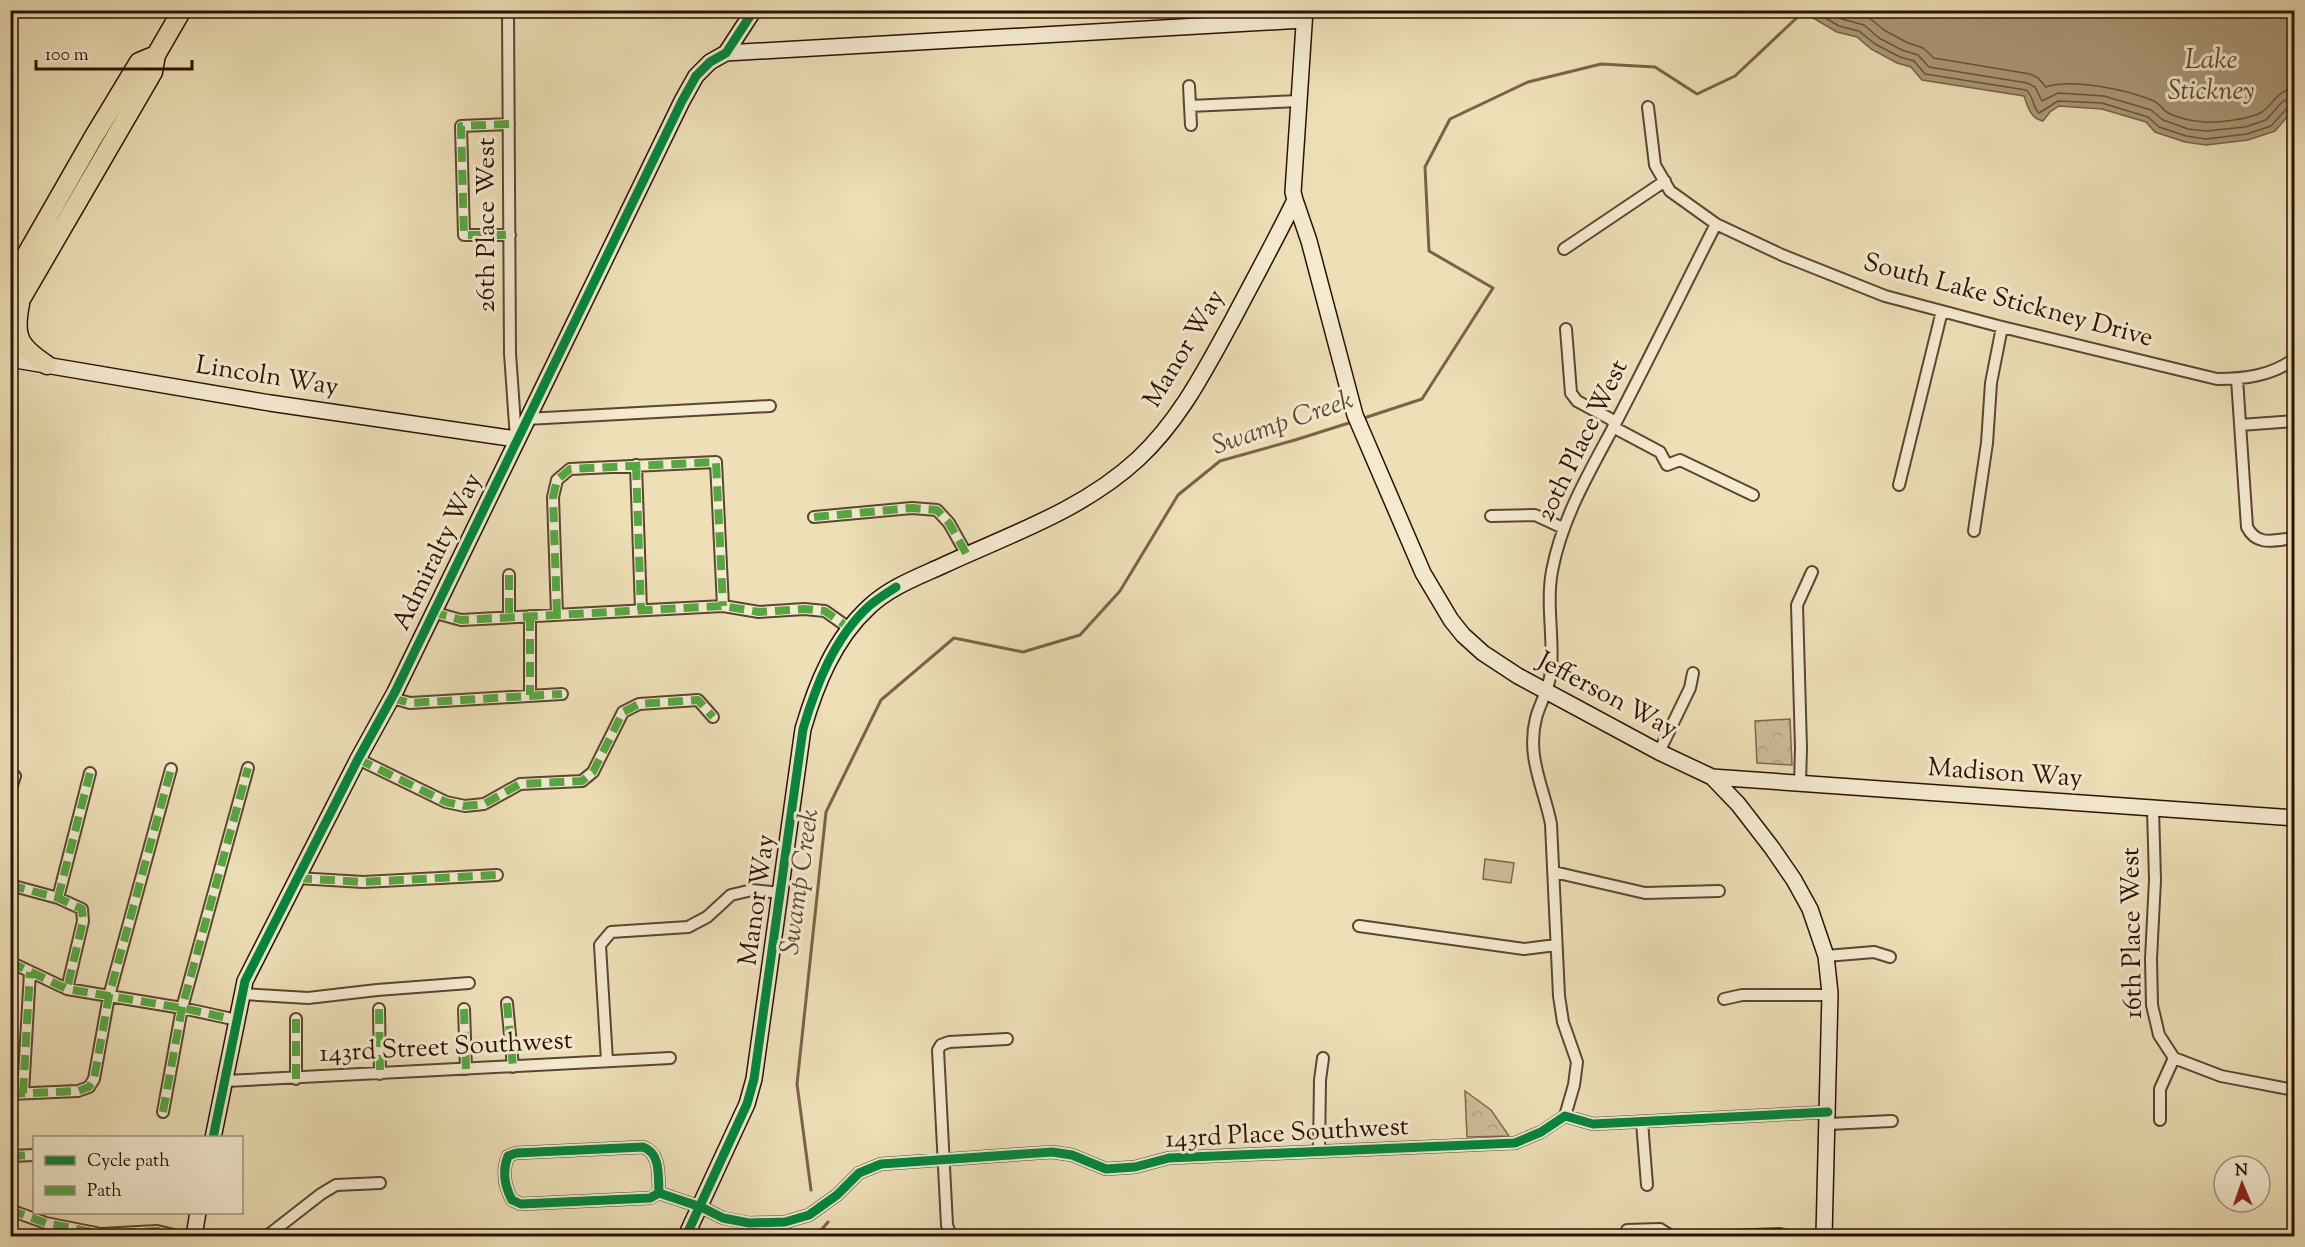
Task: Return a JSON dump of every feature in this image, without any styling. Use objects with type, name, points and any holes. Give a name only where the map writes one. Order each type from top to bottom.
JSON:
[{"type":"highway","points":[[10,318],[153,72],[156,55],[182,10]]},
{"type":"highway","points":[[10,283],[93,138],[140,62],[156,55]]},
{"type":"highway","points":[[82,193],[95,159],[96,149],[93,138]]},
{"type":"highway","points":[[21,299],[16,322],[21,342],[27,351],[47,365]]},
{"type":"street","name":"26th Place West","points":[[508,10],[510,353],[516,439]]},
{"type":"street","name":"Admiralty Way","points":[[213,1136],[245,981],[358,759],[392,698],[516,439],[691,84],[710,62],[726,53],[753,11]]},
{"type":"street","points":[[726,53],[1304,15]]},
{"type":"street","name":"Manor Way","points":[[686,1236],[747,1104],[754,1079],[803,729],[812,697],[825,668],[849,628],[870,606],[896,587],[1057,515],[1107,485],[1139,458],[1190,399],[1295,200],[1293,192],[1304,15]]},
{"type":"street","points":[[1189,86],[1191,125]]},
{"type":"street","points":[[1190,106],[1299,100]]},
{"type":"street","name":"South Lake Stickney Drive","points":[[1648,107],[1654,165],[1670,191],[1716,224],[1782,255],[1886,296],[2002,327],[2217,379],[2263,375],[2295,359]]},
{"type":"street","points":[[509,124],[461,126],[464,235],[510,235]]},
{"type":"street","points":[[1564,249],[1665,181]]},
{"type":"street","name":"Jefferson Way","points":[[1295,200],[1309,241],[1355,415],[1365,443],[1423,573],[1450,620],[1483,653],[1545,692],[1712,777],[1738,804],[1794,880],[1810,909],[1826,956],[1830,995],[1824,1236]]},
{"type":"street","name":"20th Place West","points":[[1565,1116],[1574,1085],[1576,1062],[1563,1022],[1556,945],[1551,824],[1546,800],[1536,773],[1533,749],[1535,720],[1551,675],[1552,573],[1563,528],[1592,465],[1716,224]]},
{"type":"street","points":[[1899,485],[1942,311]]},
{"type":"street","points":[[1974,531],[1987,444],[1991,383],[2002,327]]},
{"type":"street","points":[[1566,330],[1571,393],[1577,401],[1660,452],[1667,465],[1680,460],[1753,495]]},
{"type":"street","name":"Lincoln Way","points":[[10,359],[279,405],[516,439]]},
{"type":"street","points":[[2237,379],[2247,527],[2252,536],[2258,540],[2295,538]]},
{"type":"street","points":[[526,419],[770,406]]},
{"type":"street","points":[[2240,425],[2295,421]]},
{"type":"street","points":[[557,614],[552,497],[557,480],[570,469],[636,465],[716,462],[723,606]]},
{"type":"street","points":[[636,465],[641,610]]},
{"type":"street","points":[[814,517],[912,508],[938,510],[949,523],[967,555]]},
{"type":"street","points":[[1491,516],[1535,515],[1563,528]]},
{"type":"street","points":[[1800,783],[1797,604],[1812,572]]},
{"type":"street","points":[[509,575],[509,616]]},
{"type":"street","points":[[432,612],[461,620],[723,606],[759,612],[804,609],[825,611],[849,628]]},
{"type":"street","points":[[530,616],[530,695]]},
{"type":"street","points":[[1659,752],[1690,688],[1693,673]]},
{"type":"street","points":[[392,698],[410,704],[562,694]]},
{"type":"street","points":[[358,759],[446,802],[465,806],[484,804],[520,784],[582,781],[593,772],[623,712],[639,705],[698,700],[713,717]]},
{"type":"street","points":[[164,1112],[182,1008],[248,768]]},
{"type":"street","points":[[10,1094],[78,1091],[89,1087],[93,1079],[109,996],[171,769]]},
{"type":"street","points":[[58,898],[90,773]]},
{"type":"street","points":[[10,792],[15,776]]},
{"type":"street","name":"Madison Way","points":[[1712,777],[2295,818]]},
{"type":"street","name":"16th Place West","points":[[2153,809],[2155,880],[2151,959],[2152,1005],[2159,1035],[2174,1058]]},
{"type":"street","points":[[1554,872],[1645,893],[1719,891]]},
{"type":"street","points":[[297,878],[363,882],[497,875]]},
{"type":"street","points":[[10,885],[58,898],[78,906],[84,913],[66,989]]},
{"type":"street","points":[[607,1061],[600,945],[611,932],[688,927],[707,917],[731,895],[752,890],[780,893]]},
{"type":"street","points":[[1359,926],[1524,949],[1556,945]]},
{"type":"street","points":[[1826,956],[1874,952],[1890,957]]},
{"type":"street","points":[[10,962],[66,989],[182,1008],[237,1020]]},
{"type":"street","points":[[23,1093],[30,972]]},
{"type":"street","points":[[242,994],[308,998],[469,983]]},
{"type":"street","points":[[1724,999],[1742,995],[1830,995]]},
{"type":"street","points":[[507,1003],[513,1067]]},
{"type":"street","points":[[379,1009],[380,1074]]},
{"type":"street","points":[[464,1010],[466,1069]]},
{"type":"street","points":[[296,1019],[296,1079]]},
{"type":"street","points":[[951,1236],[947,1225],[938,1050],[941,1045],[949,1042],[1007,1040]]},
{"type":"street","name":"143rd Street Southwest","points":[[226,1081],[670,1058]]},
{"type":"street","points":[[1319,1151],[1320,1080],[1323,1058]]},
{"type":"street","points":[[2160,1120],[2160,1089],[2174,1058],[2221,1076],[2295,1090]]},
{"type":"street","points":[[1565,1116],[1593,1124],[1828,1118],[1892,1121]]},
{"type":"street","name":"143rd Place Southwest","points":[[659,1193],[701,1207],[723,1218],[749,1224],[785,1222],[809,1215],[837,1195],[859,1173],[880,1164],[1052,1152],[1072,1155],[1106,1169],[1135,1167],[1169,1158],[1515,1143],[1541,1132],[1565,1116]]},
{"type":"street","points":[[1642,1122],[1647,1185]]},
{"type":"street","points":[[643,1147],[651,1149],[656,1156],[659,1193],[650,1198],[520,1204],[512,1200],[509,1195],[505,1171],[508,1156],[516,1153],[643,1147]]},
{"type":"street","points":[[10,1156],[33,1155]]},
{"type":"street","points":[[267,1236],[336,1185],[380,1184]]},
{"type":"street","points":[[10,1194],[11,1210],[46,1223],[101,1234],[157,1230],[178,1236]]},
{"type":"street","points":[[194,1236],[198,1214]]},
{"type":"street","points":[[1627,1230],[1660,1229],[1671,1236]]},
{"type":"street","points":[[1729,1236],[1780,1234],[1788,1236]]},
{"type":"green space","points":[[1790,719],[1792,765],[1757,763],[1755,721]]},
{"type":"green space","points":[[1485,859],[1514,863],[1511,883],[1483,879]]},
{"type":"green space","points":[[1465,1091],[1491,1110],[1509,1136],[1467,1137]]},
{"type":"water","name":"Lake Stickney","points":[[1801,11],[2294,11],[2294,109],[2275,131],[2248,140],[2206,145],[2185,142],[2155,132],[2146,122],[2102,109],[2059,106],[2043,121],[2032,115],[2024,96],[1922,80],[1911,67],[1897,63],[1871,49],[1857,37],[1837,32]]},
{"type":"waterway","name":"Swamp Creek","points":[[1361,419],[1422,399],[1493,288],[1429,251],[1425,167],[1450,119],[1528,82],[1601,64],[1655,67],[1697,94],[1735,76],[1803,12]]},
{"type":"waterway","name":"Swamp Creek","points":[[811,1190],[797,1084],[826,812],[881,700],[954,638],[1023,652],[1080,635],[1120,591],[1178,495],[1220,461],[1352,422]]},
{"type":"waterway","name":"Swamp Creek","points":[[816,1236],[828,1222]]},
{"type":"marked path","points":[[509,124],[461,126],[464,235],[510,235]]},
{"type":"marked path","points":[[557,614],[553,497],[557,480],[570,469],[716,462],[723,606]]},
{"type":"marked path","points":[[636,465],[641,610]]},
{"type":"marked path","points":[[814,517],[912,508],[937,510],[949,523],[967,555]]},
{"type":"marked path","points":[[509,575],[509,616]]},
{"type":"marked path","points":[[432,612],[461,620],[723,606],[759,612],[804,609],[825,611],[849,628]]},
{"type":"marked path","points":[[530,616],[530,695]]},
{"type":"marked path","points":[[392,698],[410,703],[562,694]]},
{"type":"marked path","points":[[358,759],[446,802],[465,806],[484,804],[520,784],[582,781],[593,772],[623,712],[639,704],[698,700],[713,717]]},
{"type":"marked path","points":[[163,1112],[182,1008],[248,768]]},
{"type":"marked path","points":[[10,1094],[78,1091],[89,1087],[94,1079],[109,996],[171,769]]},
{"type":"marked path","points":[[58,898],[90,773]]},
{"type":"marked path","points":[[10,792],[15,776]]},
{"type":"marked path","points":[[297,878],[363,882],[497,875]]},
{"type":"marked path","points":[[10,885],[58,898],[82,909],[83,921],[67,989]]},
{"type":"marked path","points":[[10,962],[67,989],[182,1008],[237,1020]]},
{"type":"marked path","points":[[23,1093],[30,972]]},
{"type":"marked path","points":[[507,1003],[513,1067]]},
{"type":"marked path","points":[[379,1009],[380,1074]]},
{"type":"marked path","points":[[464,1009],[466,1069]]},
{"type":"marked path","points":[[296,1019],[296,1079]]},
{"type":"marked path","points":[[10,1156],[33,1155]]},
{"type":"marked path","points":[[10,1194],[11,1210]]},
{"type":"marked path","points":[[10,1210],[46,1223],[101,1234],[157,1231],[178,1236]]},
{"type":"cycle path","points":[[213,1136],[245,981],[358,759],[395,692],[682,101],[696,76],[710,62],[726,53],[754,10]]},
{"type":"cycle path","points":[[686,1236],[747,1104],[754,1079],[803,729],[808,712],[820,679],[836,647],[869,606],[896,587]]},
{"type":"cycle path","points":[[659,1193],[656,1160],[653,1154],[643,1147],[516,1153],[508,1156],[506,1162],[505,1179],[508,1190],[512,1200],[521,1204],[650,1198],[659,1193],[701,1207],[723,1218],[749,1223],[785,1222],[809,1215],[837,1195],[859,1173],[881,1164],[1052,1152],[1072,1155],[1106,1169],[1135,1167],[1169,1158],[1515,1143],[1541,1132],[1565,1116],[1593,1124],[1828,1112]]}]
